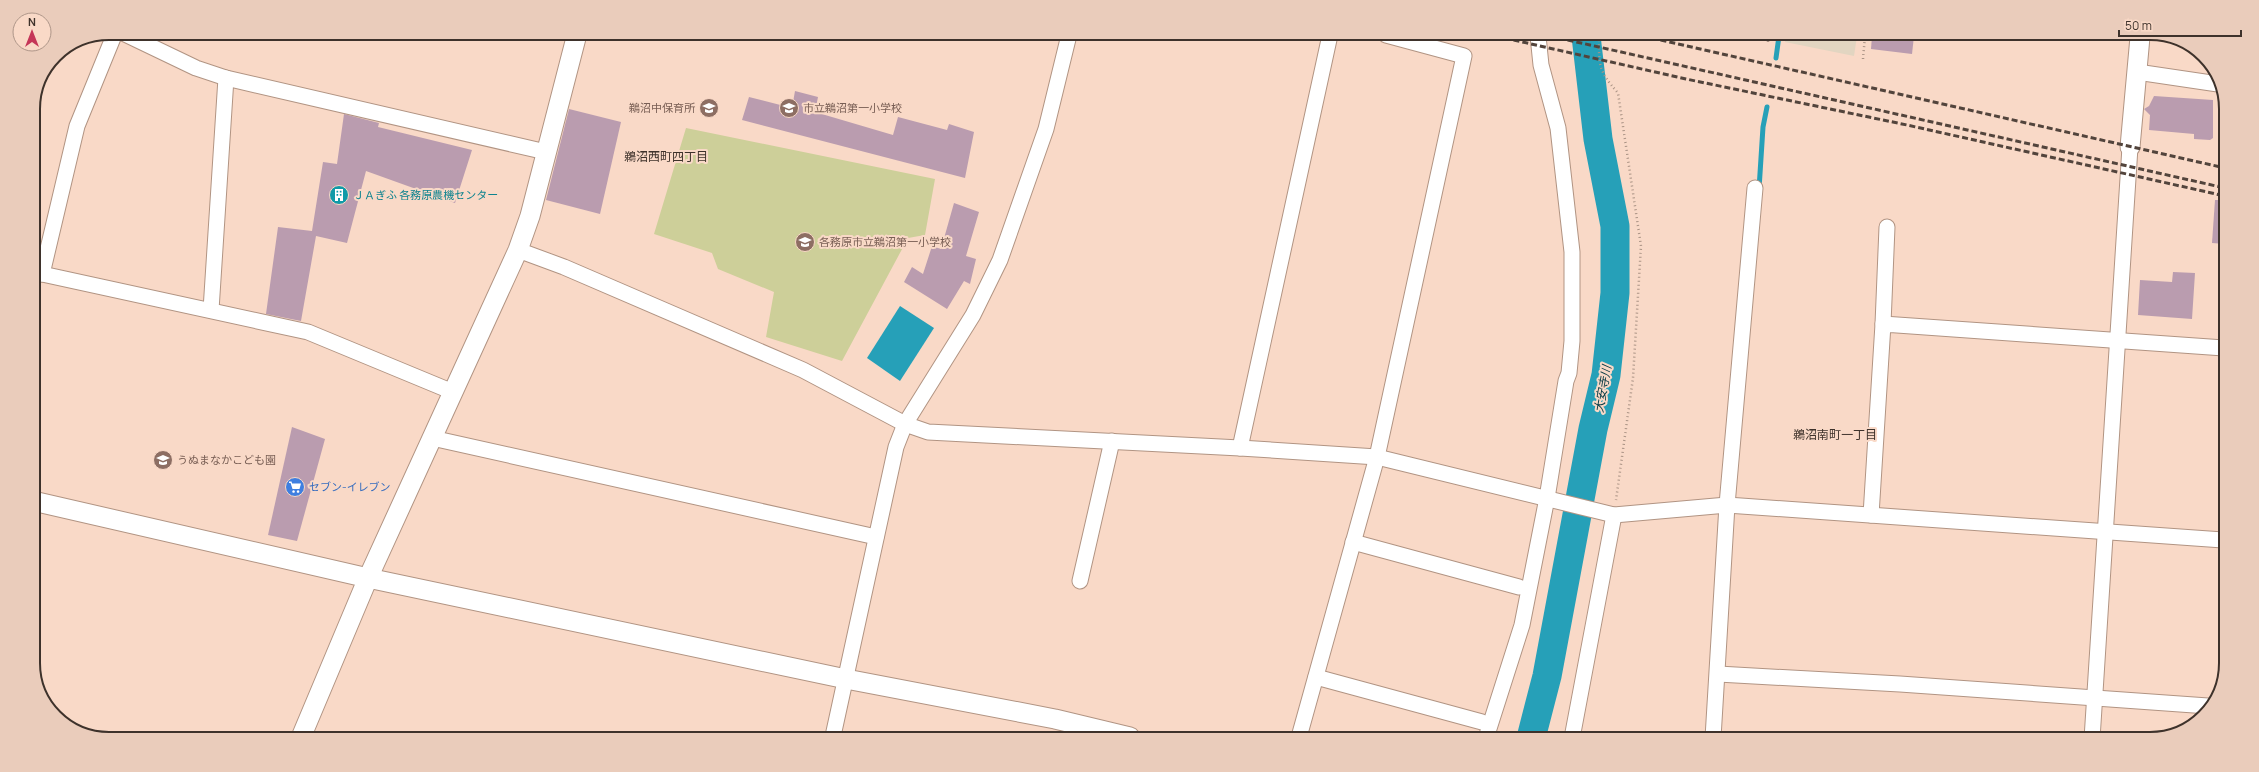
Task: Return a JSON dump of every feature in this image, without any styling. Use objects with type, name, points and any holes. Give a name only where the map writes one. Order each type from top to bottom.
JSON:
[{"type":"street","points":[[40,265],[77,126],[112,40]]},
{"type":"street","points":[[138,40],[196,68],[226,78],[546,152]]},
{"type":"street","points":[[303,732],[368,578],[518,250],[530,216],[574,40]]},
{"type":"street","points":[[834,732],[896,447],[905,424],[973,315],[1000,260],[1046,130],[1067,40]]},
{"type":"street","points":[[1240,448],[1329,40]]},
{"type":"street","points":[[1300,732],[1377,457],[1464,56],[1402,40]]},
{"type":"street","points":[[1488,732],[1522,625],[1548,499],[1566,381],[1569,373],[1572,341],[1572,252],[1558,128],[1541,65],[1538,40]]},
{"type":"street","points":[[2093,732],[2130,146],[2140,40]]},
{"type":"street","points":[[2137,72],[2213,83]]},
{"type":"street","points":[[211,310],[226,78]]},
{"type":"street","points":[[1713,732],[1727,505],[1755,188]]},
{"type":"street","points":[[1871,515],[1884,324],[1887,226]]},
{"type":"street","points":[[518,250],[564,267],[803,370],[905,424],[928,432],[1240,448],[1377,457],[1614,515],[1727,505],[2219,540]]},
{"type":"street","points":[[40,273],[308,332],[453,392]]},
{"type":"street","points":[[1884,324],[2118,339],[2219,348]]},
{"type":"street","points":[[432,438],[876,537]]},
{"type":"street","points":[[1080,581],[1112,441]]},
{"type":"street","points":[[40,503],[368,578],[846,679],[1054,719],[1109,732]]},
{"type":"street","points":[[1573,732],[1614,515]]},
{"type":"street","points":[[1353,542],[1519,587]]},
{"type":"street","points":[[1718,674],[1900,684],[2204,706]]},
{"type":"street","points":[[1316,677],[1482,722]]},
{"type":"path","points":[[1599,40],[1599,64],[1604,77],[1618,93],[1640,246],[1633,378],[1614,515]]},
{"type":"path","points":[[1863,60],[1865,40]]},
{"type":"shaded area","points":[[1785,40],[1856,40],[1854,56],[1785,42]]},
{"type":"green space","points":[[686,128],[935,179],[925,235],[908,238],[842,361],[766,337],[774,292],[718,269],[712,253],[654,234]]},
{"type":"water","points":[[900,306],[934,328],[900,381],[867,358]]},
{"type":"building","points":[[1872,40],[1914,40],[1912,54],[1871,49]]},
{"type":"building","points":[[795,91],[818,97],[815,112],[893,135],[898,117],[947,130],[949,124],[974,132],[965,178],[742,120],[749,97],[792,108]]},
{"type":"building","points":[[2154,96],[2213,100],[2213,138],[2210,140],[2194,139],[2194,134],[2149,130],[2150,115],[2144,109],[2149,106]]},
{"type":"building","points":[[569,109],[621,122],[600,214],[546,200]]},
{"type":"building","name":"ＪＡぎふ 各務原農機センター","points":[[344,114],[379,123],[378,127],[472,150],[455,203],[366,171],[347,243],[316,236],[301,321],[266,314],[278,227],[312,231],[323,162],[337,164]]},
{"type":"building","points":[[2215,200],[2219,200],[2219,244],[2212,243]]},
{"type":"building","points":[[954,203],[979,212],[966,256],[976,259],[970,284],[964,281],[947,309],[904,282],[912,267],[923,274],[932,246],[941,249]]},
{"type":"building","points":[[2173,272],[2195,273],[2192,319],[2138,315],[2140,280],[2172,282]]},
{"type":"building","name":"セブン-イレブン","points":[[292,427],[325,439],[297,541],[268,535]]},
{"type":"waterway","name":"大安寺川","points":[[1533,732],[1547,676],[1593,429],[1606,375],[1615,293],[1615,226],[1598,139],[1586,40]]},
{"type":"waterway","points":[[1776,58],[1778,40]]},
{"type":"waterway","points":[[1759,189],[1763,127],[1767,107]]},
{"type":"railway","points":[[1514,40],[1686,79],[1907,125],[2219,195]]},
{"type":"railway","points":[[1568,40],[2219,187]]},
{"type":"railway","points":[[1661,40],[2219,167]]},
{"type":"place","name":"鵜沼中保育所","points":[[709,108]]},
{"type":"place","name":"市立鵜沼第一小学校","points":[[789,108]]},
{"type":"place","name":"ＪＡぎふ 各務原農機センター","points":[[339,195]]},
{"type":"place","name":"各務原市立鵜沼第一小学校","points":[[805,242]]},
{"type":"place","name":"うぬまなかこども園","points":[[163,460]]},
{"type":"place","name":"セブン-イレブン","points":[[295,487]]},
{"type":"district","name":"鵜沼西町四丁目","points":[[666,157]]},
{"type":"district","name":"鵜沼南町一丁目","points":[[1835,435]]}]
